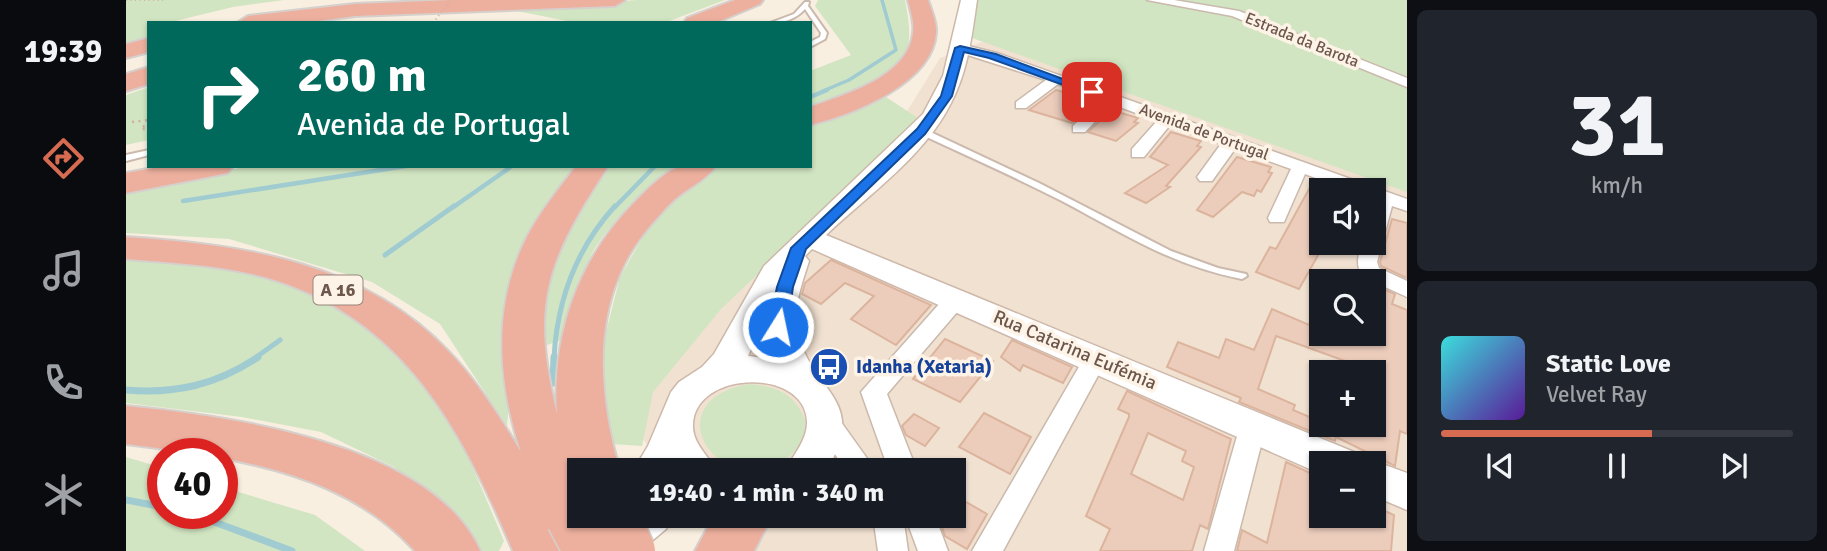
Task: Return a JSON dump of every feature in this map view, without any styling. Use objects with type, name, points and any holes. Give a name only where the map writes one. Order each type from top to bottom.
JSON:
[{"type":"highway","points":[[264,21],[355,10],[615,0]]},
{"type":"highway","points":[[700,21],[753,0]]},
{"type":"highway","points":[[734,21],[782,0]]},
{"type":"highway","points":[[812,116],[883,85],[916,59],[925,33],[918,0]]},
{"type":"highway","points":[[354,21],[455,13],[523,21]]},
{"type":"highway","points":[[126,51],[147,46]]},
{"type":"highway","points":[[126,83],[147,76]]},
{"type":"highway","points":[[126,168],[147,164]]},
{"type":"highway","points":[[126,183],[206,168]]},
{"type":"highway","points":[[591,168],[544,240],[531,273],[522,312],[523,374],[529,405],[578,529],[631,551]]},
{"type":"highway","points":[[578,529],[587,450],[578,376],[586,314],[595,286],[607,261],[638,218],[675,183],[696,168]]},
{"type":"highway","name":"A 16","points":[[126,248],[197,253],[280,269],[339,291],[387,318],[429,356],[470,408],[578,529]]},
{"type":"highway","points":[[126,425],[260,444],[312,460],[361,481],[416,516],[452,551]]},
{"type":"highway","points":[[723,551],[737,528]]},
{"type":"street","points":[[662,458],[686,397],[729,361],[741,341],[752,306],[774,273],[921,131],[947,96],[969,0]]},
{"type":"street","name":"Estrada da Barota","points":[[1153,0],[1235,13],[1407,83]]},
{"type":"street","name":"Avenida de Portugal","points":[[960,48],[992,56],[1332,178]]},
{"type":"street","points":[[1021,105],[1056,79]]},
{"type":"street","points":[[1079,129],[1110,98]]},
{"type":"street","points":[[1138,153],[1167,118]]},
{"type":"street","points":[[1206,177],[1231,142]]},
{"type":"street","points":[[1277,218],[1300,167]]},
{"type":"street","name":"Avenida de Portugal","points":[[1386,197],[1407,205]]},
{"type":"street","points":[[805,243],[785,287],[778,327],[784,345],[820,403],[827,422],[853,458]]},
{"type":"street","name":"Rua Catarina Eufémia","points":[[805,243],[956,299],[1310,451]]},
{"type":"street","points":[[1369,255],[1367,262],[1370,272],[1407,290]]},
{"type":"street","points":[[898,458],[874,392],[956,299]]},
{"type":"street","points":[[987,551],[1095,359]]},
{"type":"street","points":[[716,374],[731,369],[764,368],[794,378],[808,387]]},
{"type":"street","points":[[816,458],[825,439],[827,422]]},
{"type":"street","points":[[1219,551],[1253,426]]},
{"type":"street","points":[[675,429],[678,448],[686,458]]},
{"type":"street","points":[[1386,483],[1407,492]]},
{"type":"street","points":[[924,528],[933,551]]},
{"type":"lane","points":[[779,21],[796,15],[807,3],[824,33],[823,38],[812,44]]},
{"type":"lane","points":[[921,131],[1051,192],[1177,258],[1209,272],[1242,276]]},
{"type":"lane","points":[[126,158],[147,153]]},
{"type":"path","points":[[127,1],[164,0]]},
{"type":"path","points":[[435,21],[451,0]]},
{"type":"path","points":[[132,122],[147,121]]},
{"type":"shaded area","points":[[997,36],[1407,158],[1407,551],[722,551],[706,528],[966,528],[966,458],[657,458],[625,414],[659,329],[891,137],[940,58]]},
{"type":"green space","points":[[126,0],[284,0],[233,7],[175,21],[147,21],[147,42],[126,48]]},
{"type":"green space","points":[[637,0],[725,0],[669,21],[567,21],[507,9]]},
{"type":"green space","points":[[818,0],[905,0],[909,38],[905,51],[897,63],[870,82],[812,105],[812,70],[851,55],[815,6]]},
{"type":"green space","points":[[978,0],[1407,0],[1407,192],[1386,185],[1386,178],[1367,178],[972,38]]},
{"type":"green space","points":[[147,88],[147,140],[126,145],[126,95]]},
{"type":"green space","points":[[883,95],[921,120],[721,309],[653,392],[642,446],[611,444],[599,360],[620,277],[654,217],[695,178],[712,168],[812,168],[812,123]]},
{"type":"green space","points":[[241,168],[573,168],[522,253],[507,426],[440,324],[372,282],[229,239],[126,233],[126,190]]},
{"type":"green space","points":[[602,168],[674,168],[642,194],[597,245],[587,266],[565,339],[541,347],[546,299],[552,276],[580,208]]},
{"type":"green space","points":[[126,257],[180,258],[263,277],[344,305],[409,357],[445,402],[504,541],[499,551],[481,551],[394,467],[321,432],[242,417],[126,403]]},
{"type":"green space","points":[[749,384],[776,389],[790,398],[805,420],[804,433],[797,449],[787,458],[717,458],[705,444],[700,426],[704,409],[720,394]]},
{"type":"green space","points":[[126,457],[147,463],[147,529],[238,529],[238,492],[315,515],[365,551],[126,551]]},
{"type":"building","points":[[1056,90],[1081,97],[1077,101],[1091,105],[1072,123],[1029,110]]},
{"type":"building","points":[[1111,110],[1138,118],[1134,122],[1138,123],[1116,141],[1088,132]]},
{"type":"building","points":[[1171,132],[1201,141],[1197,146],[1201,147],[1166,186],[1170,187],[1146,203],[1125,193],[1168,165],[1150,157]]},
{"type":"building","points":[[1237,157],[1271,167],[1268,172],[1272,173],[1261,192],[1257,190],[1254,196],[1242,192],[1213,217],[1197,210]]},
{"type":"building","points":[[1309,189],[1309,255],[1318,255],[1299,289],[1256,272],[1270,247],[1276,249]]},
{"type":"building","points":[[1392,219],[1407,223],[1407,278],[1381,266],[1382,255],[1386,255],[1386,240]]},
{"type":"building","points":[[831,260],[931,305],[896,345],[851,319],[874,296],[845,283],[821,304],[802,294],[805,283]]},
{"type":"building","points":[[1386,290],[1395,294],[1392,304],[1407,310],[1407,434],[1400,431],[1395,466],[1386,462],[1386,451],[1364,451],[1336,437],[1386,437],[1386,360],[1342,360],[1276,336],[1258,389],[1295,405],[1293,410],[1309,417],[1309,430],[1239,402],[1241,398],[1167,367],[1178,342],[1219,358],[1226,339],[1254,350],[1272,309],[1309,325],[1309,346],[1386,346]]},
{"type":"building","points":[[945,339],[993,361],[960,402],[913,379]]},
{"type":"building","points":[[1012,340],[1072,367],[1063,383],[1023,365],[1020,371],[1001,357]]},
{"type":"building","points":[[1127,391],[1231,439],[1208,529],[1200,525],[1192,551],[1100,551],[1110,529],[1086,516],[1129,417],[1129,414],[1118,409]],"holes":[[[1148,433],[1186,451],[1182,461],[1194,467],[1183,500],[1131,474]]]},
{"type":"building","points":[[984,413],[1031,437],[1010,474],[959,447]]},
{"type":"building","points":[[914,414],[939,428],[925,446],[906,435],[902,426]]},
{"type":"building","points":[[1286,462],[1309,473],[1309,528],[1386,528],[1386,511],[1394,515],[1391,551],[1237,551],[1242,530],[1267,543]]},
{"type":"building","points":[[966,502],[987,514],[967,549],[945,536],[942,528],[966,528]]},
{"type":"waterway","points":[[823,91],[849,80],[896,50],[882,0]]},
{"type":"waterway","points":[[812,96],[827,90]]},
{"type":"waterway","points":[[183,201],[393,168]]},
{"type":"waterway","points":[[452,208],[509,168]]},
{"type":"waterway","points":[[614,208],[653,168]]},
{"type":"waterway","points":[[385,255],[454,206]]},
{"type":"waterway","points":[[554,358],[559,316],[571,277],[589,240],[615,206]]},
{"type":"waterway","points":[[255,358],[280,340]]},
{"type":"waterway","points":[[126,390],[195,386],[227,375],[258,357]]},
{"type":"waterway","points":[[553,383],[554,357]]},
{"type":"waterway","points":[[126,500],[147,504]]},
{"type":"waterway","points":[[233,529],[292,551]]},
{"type":"place","name":"Idanha (Xetaria)","points":[[829,367]]},
{"type":"route","points":[[778,327],[785,287],[799,248],[867,185],[932,118],[947,96],[960,48],[992,56],[1092,92]]}]
